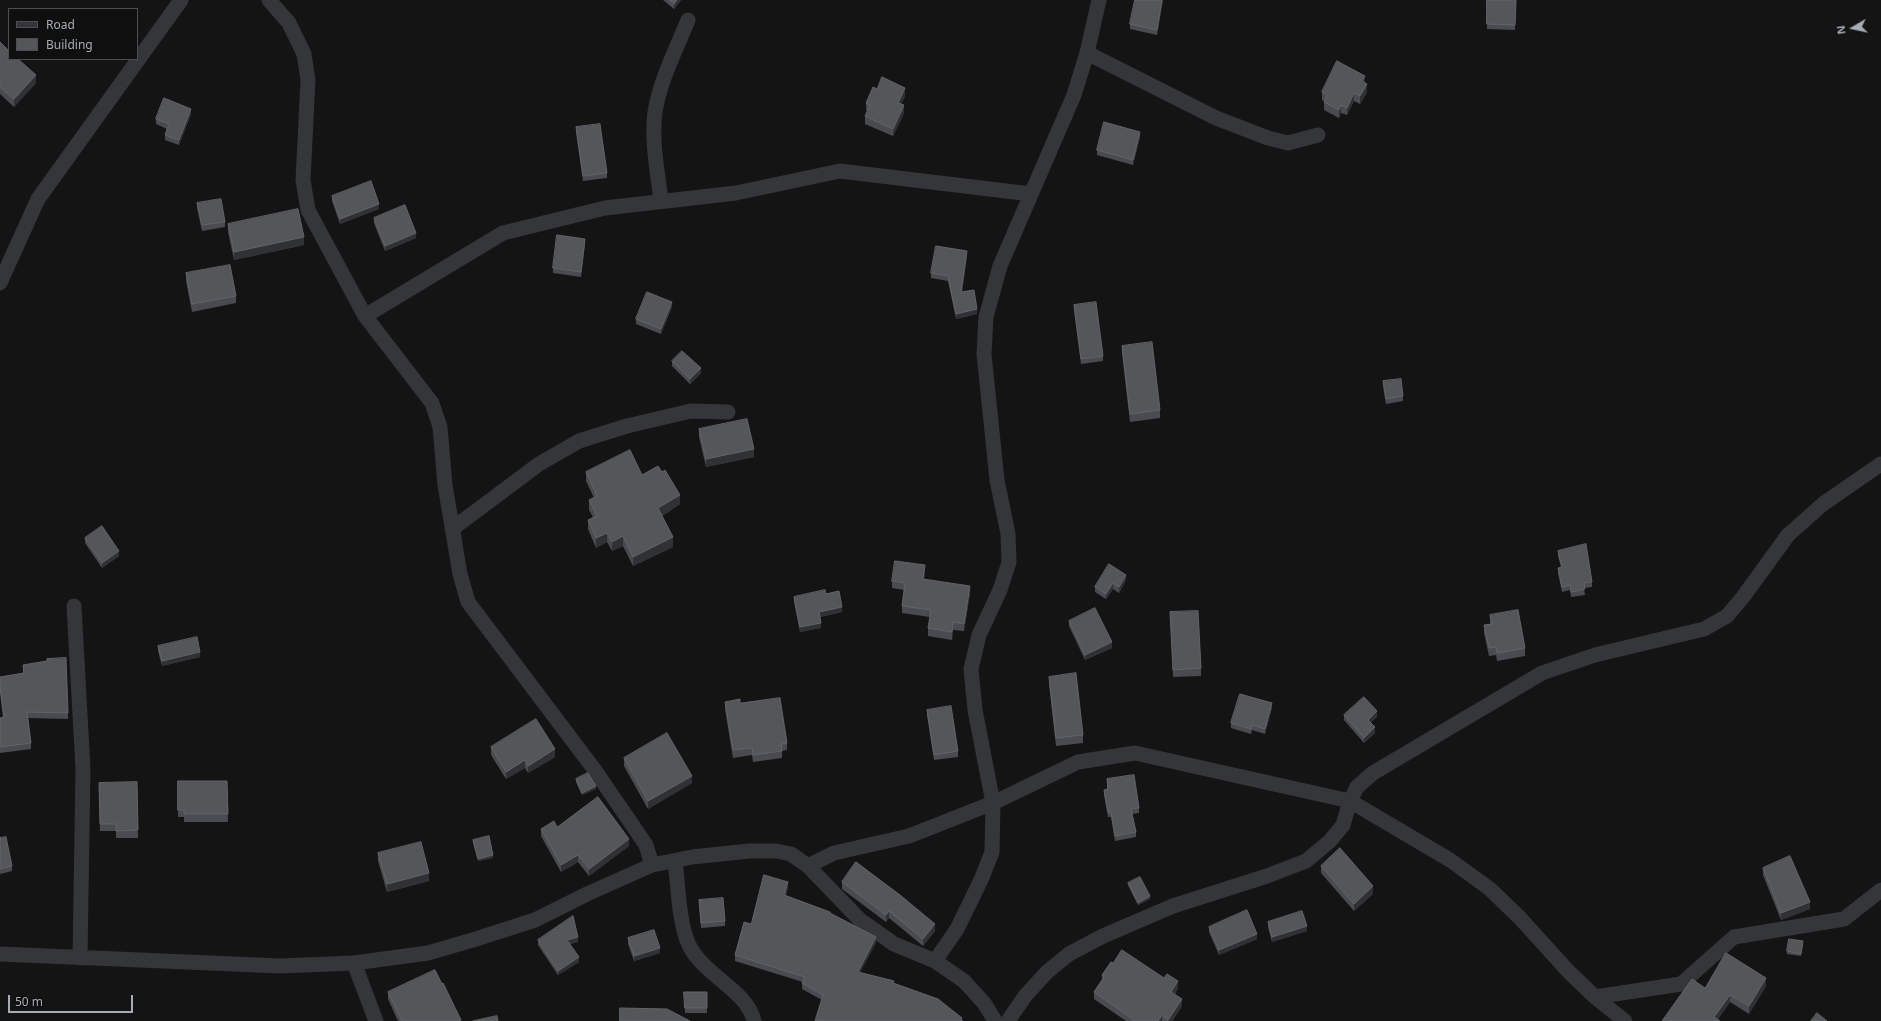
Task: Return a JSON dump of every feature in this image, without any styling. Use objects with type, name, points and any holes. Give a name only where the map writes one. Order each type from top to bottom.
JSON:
[{"type":"street","points":[[138,60],[181,0]]},
{"type":"street","points":[[268,0],[289,23],[304,54],[308,80],[303,180],[308,210],[365,316],[432,402],[440,427],[445,485],[452,529],[460,574],[468,602],[594,769],[646,845],[652,865]]},
{"type":"street","points":[[935,961],[957,929],[981,880],[992,852],[993,803],[975,710],[971,669],[979,635],[1000,590],[1009,562],[1008,534],[997,480],[985,369],[984,354],[986,317],[1000,266],[1074,95],[1087,53],[1099,0]]},
{"type":"street","points":[[661,201],[655,143],[655,114],[659,92],[688,20]]},
{"type":"street","points":[[1087,53],[1216,118],[1268,138],[1288,143],[1318,136]]},
{"type":"street","points":[[0,283],[38,199],[138,60]]},
{"type":"street","points":[[365,316],[503,233],[605,208],[736,193],[840,170],[1031,194]]},
{"type":"street","points":[[452,529],[539,464],[579,441],[627,426],[691,412],[728,412]]},
{"type":"street","points":[[1008,1021],[1025,996],[1047,972],[1069,954],[1104,936],[1173,906],[1267,876],[1306,861],[1330,841],[1343,825],[1350,802],[1357,787],[1373,773],[1542,673],[1595,655],[1704,629],[1727,616],[1743,597],[1788,535],[1823,504],[1881,464]]},
{"type":"street","points":[[74,606],[83,769],[80,958]]},
{"type":"street","points":[[808,866],[834,853],[909,836],[993,803],[1078,762],[1135,753],[1350,802],[1450,860],[1490,889],[1520,918],[1568,971],[1595,997],[1625,1021]]},
{"type":"street","points":[[0,954],[280,966],[354,963],[428,953],[535,920],[587,894],[652,865],[749,851],[776,851],[791,854],[808,866],[860,920],[894,944],[935,961],[964,981],[984,1003],[995,1021]]},
{"type":"street","points":[[676,861],[684,926],[689,945],[703,966],[742,998],[752,1014],[754,1021]]},
{"type":"street","points":[[1595,997],[1681,984],[1734,937],[1844,919],[1881,890]]},
{"type":"street","points":[[354,963],[376,1021]]},
{"type":"building","points":[[670,0],[677,0],[674,4]]},
{"type":"building","points":[[1135,0],[1162,0],[1157,30],[1130,24]]},
{"type":"building","points":[[1487,0],[1516,0],[1515,25],[1487,24]]},
{"type":"building","points":[[0,42],[8,50],[8,60],[19,60],[36,75],[14,99],[0,87]]},
{"type":"building","points":[[1337,61],[1365,76],[1362,81],[1367,84],[1360,96],[1354,93],[1347,108],[1341,105],[1339,110],[1324,102],[1327,95],[1322,92]]},
{"type":"building","points":[[882,77],[905,88],[898,103],[904,105],[893,129],[865,116],[870,105],[866,103],[873,87],[877,89]]},
{"type":"building","points":[[164,98],[191,109],[179,140],[165,135],[169,124],[156,119]]},
{"type":"building","points":[[1104,122],[1140,132],[1133,160],[1097,150]]},
{"type":"building","points":[[600,124],[607,173],[583,176],[576,127]]},
{"type":"building","points":[[371,181],[379,204],[340,219],[332,196]]},
{"type":"building","points":[[221,199],[225,222],[202,225],[197,203]]},
{"type":"building","points":[[405,205],[416,233],[385,246],[374,218]]},
{"type":"building","points":[[298,209],[304,237],[234,252],[228,224]]},
{"type":"building","points":[[557,235],[585,239],[581,272],[553,268]]},
{"type":"building","points":[[936,246],[967,251],[961,292],[974,290],[977,309],[956,314],[948,276],[931,273]]},
{"type":"building","points":[[230,265],[236,296],[192,304],[186,273]]},
{"type":"building","points":[[647,292],[672,302],[661,329],[636,319]]},
{"type":"building","points":[[1096,302],[1103,356],[1081,359],[1074,305]]},
{"type":"building","points":[[1152,342],[1160,410],[1130,414],[1122,346]]},
{"type":"building","points":[[682,351],[701,368],[690,379],[672,361]]},
{"type":"building","points":[[1401,379],[1403,396],[1386,399],[1383,381]]},
{"type":"building","points":[[747,419],[754,449],[706,459],[699,429]]},
{"type":"building","points":[[630,450],[642,475],[658,466],[662,472],[665,470],[680,495],[658,508],[673,537],[633,557],[623,536],[612,542],[607,533],[596,538],[588,520],[597,516],[589,500],[597,496],[586,472]]},
{"type":"building","points":[[102,526],[119,551],[102,563],[85,538]]},
{"type":"building","points":[[1586,544],[1592,582],[1584,583],[1585,589],[1571,592],[1570,585],[1562,587],[1558,568],[1562,567],[1558,551]]},
{"type":"building","points":[[895,561],[925,565],[923,579],[970,586],[964,624],[953,622],[952,632],[928,628],[931,610],[902,606],[905,583],[892,581]]},
{"type":"building","points":[[1109,564],[1126,575],[1119,587],[1113,583],[1106,594],[1095,587]]},
{"type":"building","points":[[825,590],[826,594],[839,591],[842,607],[819,612],[821,623],[800,627],[794,597]]},
{"type":"building","points":[[1095,608],[1112,642],[1085,655],[1069,621]]},
{"type":"building","points":[[1518,610],[1525,648],[1497,653],[1496,647],[1489,648],[1484,625],[1492,624],[1490,615]]},
{"type":"building","points":[[1198,611],[1201,668],[1173,670],[1170,612]]},
{"type":"building","points":[[197,637],[200,652],[162,661],[158,646]]},
{"type":"building","points":[[66,658],[68,713],[27,712],[31,743],[0,747],[0,718],[4,717],[0,677],[24,673],[23,665],[47,661],[47,659]]},
{"type":"building","points":[[1076,673],[1083,735],[1056,738],[1049,677]]},
{"type":"building","points":[[1240,694],[1272,703],[1265,729],[1252,725],[1251,729],[1231,723]]},
{"type":"building","points":[[1364,697],[1377,711],[1368,720],[1375,727],[1364,738],[1344,715]]},
{"type":"building","points":[[780,698],[787,743],[781,744],[782,751],[753,755],[752,748],[733,750],[725,702],[740,699],[740,703]]},
{"type":"building","points":[[951,706],[958,751],[934,755],[927,710]]},
{"type":"building","points":[[536,719],[555,749],[528,766],[525,760],[506,772],[491,747]]},
{"type":"building","points":[[667,733],[692,776],[648,801],[624,758]]},
{"type":"building","points":[[588,773],[596,786],[582,793],[576,779]]},
{"type":"building","points":[[1134,775],[1139,808],[1131,809],[1136,832],[1115,836],[1111,812],[1108,812],[1104,790],[1108,789],[1107,779]]},
{"type":"building","points":[[178,781],[227,781],[228,814],[184,814],[184,810],[178,810]]},
{"type":"building","points":[[137,782],[138,830],[116,831],[116,824],[100,824],[99,783]]},
{"type":"building","points":[[598,797],[629,839],[589,869],[578,855],[561,865],[541,829],[554,821],[557,827]]},
{"type":"building","points":[[489,836],[493,855],[478,859],[473,840]]},
{"type":"building","points":[[6,837],[12,866],[0,869],[0,838]]},
{"type":"building","points":[[421,842],[429,873],[387,884],[378,853]]},
{"type":"building","points":[[1340,848],[1373,886],[1354,904],[1321,866]]},
{"type":"building","points":[[1790,856],[1810,902],[1781,913],[1763,868]]},
{"type":"building","points":[[856,862],[900,895],[935,924],[923,939],[889,911],[886,915],[842,882]]},
{"type":"building","points":[[764,875],[788,882],[784,895],[830,912],[876,937],[858,972],[894,981],[893,983],[938,999],[962,1018],[961,1020],[963,1021],[815,1021],[823,995],[802,983],[805,977],[735,955],[744,922],[751,924]]},
{"type":"building","points":[[1140,877],[1150,896],[1138,903],[1128,883]]},
{"type":"building","points":[[723,898],[725,921],[701,923],[699,900]]},
{"type":"building","points":[[1247,910],[1257,934],[1219,950],[1209,927]]},
{"type":"building","points":[[1302,911],[1307,926],[1272,937],[1268,922]]},
{"type":"building","points":[[573,916],[578,937],[567,940],[579,957],[558,971],[538,940]]},
{"type":"building","points":[[654,930],[660,948],[634,956],[628,938]]},
{"type":"building","points":[[1789,939],[1803,941],[1801,954],[1787,951]]},
{"type":"building","points":[[1122,950],[1164,978],[1167,974],[1178,981],[1171,992],[1182,999],[1168,1020],[1162,1015],[1158,1021],[1132,1021],[1133,1019],[1094,992],[1104,977],[1102,975]]},
{"type":"building","points":[[1726,953],[1766,978],[1749,1006],[1730,995],[1714,1017],[1720,1021],[1662,1021],[1692,979],[1705,988]]},
{"type":"building","points":[[435,970],[461,1020],[402,1021],[388,992]]},
{"type":"building","points":[[684,992],[707,992],[707,1008],[685,1008]]},
{"type":"building","points":[[620,1008],[667,1009],[690,1021],[620,1021]]},
{"type":"building","points":[[1817,1013],[1827,1021],[1811,1021]]},
{"type":"building","points":[[497,1016],[498,1021],[473,1021]]}]
